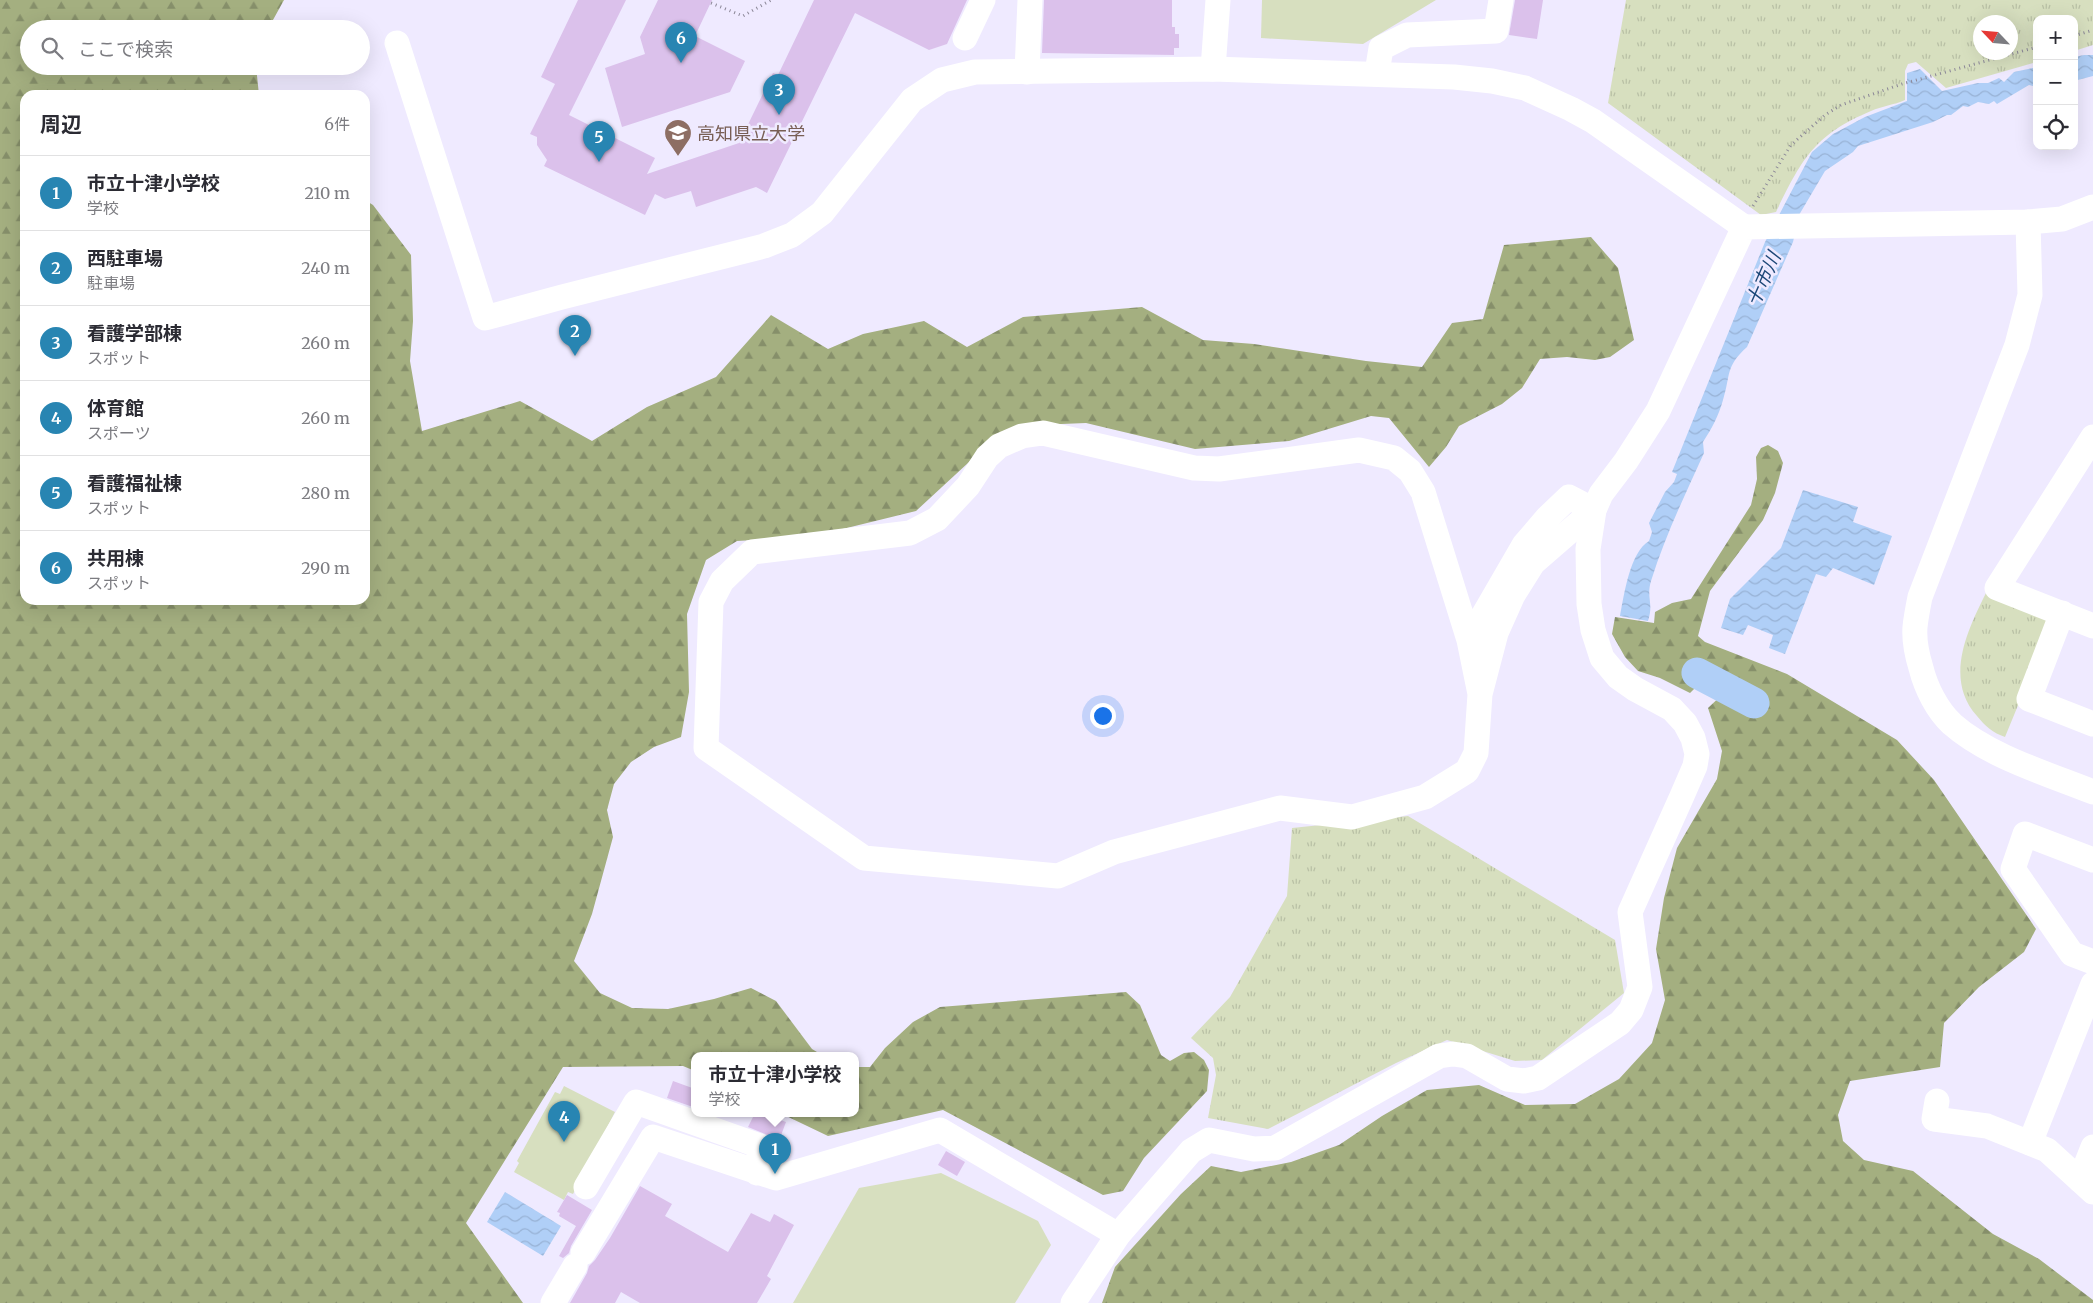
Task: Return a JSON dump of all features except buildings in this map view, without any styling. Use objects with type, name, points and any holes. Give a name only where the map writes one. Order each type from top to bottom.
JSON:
[{"type":"street","points":[[965,38],[982,0]]},
{"type":"street","points":[[1027,72],[1030,0]]},
{"type":"street","points":[[1213,69],[1218,0]]},
{"type":"street","points":[[1377,74],[1381,48],[1407,35],[1496,32],[1502,0]]},
{"type":"street","points":[[397,43],[485,318],[562,296],[764,246],[792,235],[822,212],[912,100],[942,80],[975,72],[1213,69],[1454,77],[1492,81],[1525,88],[1571,109],[1604,128],[1751,228],[1853,224],[2028,222],[2062,219],[2093,207]]},
{"type":"street","points":[[2028,222],[2030,295],[2024,321],[2017,345],[1920,596],[1915,628],[1917,656],[1924,680],[1936,703],[1951,723],[1972,740],[1997,753],[2093,792]]},
{"type":"street","points":[[1073,1303],[1118,1235],[1191,1151],[1209,1140],[1254,1149],[1275,1148],[1439,1056],[1452,1054],[1467,1056],[1507,1080],[1524,1081],[1538,1078],[1620,1023],[1631,1010],[1640,987],[1630,912],[1695,766],[1697,754],[1694,738],[1685,723],[1672,709],[1635,689],[1618,677],[1602,658],[1593,630],[1589,604],[1588,549],[1594,510],[1601,494],[1626,461],[1658,411],[1751,228]]},
{"type":"street","points":[[1480,694],[1469,640],[1423,492],[1410,471],[1394,458],[1359,450],[1219,470],[1194,468],[1043,433],[1022,436],[999,446],[987,457],[968,486],[937,519],[910,533],[752,552],[722,581],[711,602],[706,748],[864,858],[1058,876],[1114,852],[1280,808],[1352,817],[1425,797],[1467,771],[1476,754],[1480,694],[1496,633],[1513,595],[1533,563],[1594,510]]},
{"type":"street","points":[[2093,437],[1997,588],[2093,626]]},
{"type":"street","points":[[1469,640],[1524,545],[1548,517],[1569,497],[1594,510]]},
{"type":"street","points":[[2062,613],[2029,699],[2093,724]]},
{"type":"street","points":[[2093,860],[2025,834],[2012,870],[2072,954],[2093,962]]},
{"type":"street","points":[[2030,1143],[2093,984]]},
{"type":"street","points":[[1937,1101],[1934,1119],[1987,1126],[2047,1150],[2086,1186]]},
{"type":"street","points":[[586,1187],[636,1102],[760,1146],[756,1173]]},
{"type":"street","points":[[553,1303],[653,1137],[756,1173],[776,1178],[940,1130],[1118,1235]]},
{"type":"street","points":[[2086,1186],[2093,1147]]},
{"type":"path","points":[[711,3],[744,16],[771,0]]},
{"type":"path","points":[[2078,35],[2093,30]]},
{"type":"path","points":[[1751,228],[1754,206],[1770,177],[1791,145],[1825,115],[1841,105],[1902,84],[2033,48]]},
{"type":"green space","points":[[0,0],[284,0],[273,20],[20,20],[20,75],[257,75],[258,90],[20,90],[20,605],[370,605],[370,203],[411,255],[413,321],[410,361],[422,431],[520,401],[592,441],[647,407],[716,377],[771,315],[828,349],[863,334],[924,321],[967,347],[1023,317],[1142,307],[1203,340],[1254,344],[1366,361],[1422,367],[1452,323],[1483,319],[1504,245],[1591,237],[1618,268],[1634,340],[1610,357],[1595,360],[1567,357],[1540,359],[1522,388],[1502,404],[1459,426],[1446,447],[1429,467],[1389,418],[1371,416],[1289,441],[1195,449],[1086,423],[1037,425],[981,451],[916,511],[810,537],[737,541],[706,560],[687,614],[689,692],[681,737],[654,747],[631,762],[614,784],[607,810],[613,837],[592,914],[574,961],[600,993],[632,1008],[668,1009],[714,999],[751,988],[776,1001],[812,1049],[817,1052],[691,1052],[691,1069],[683,1066],[563,1067],[466,1223],[523,1303],[0,1303]]},
{"type":"green space","points":[[1262,0],[1436,0],[1363,44],[1261,38]]},
{"type":"green space","points":[[1626,0],[2093,0],[2093,45],[2078,50],[2078,15],[2033,15],[2033,63],[1946,88],[1916,62],[1908,64],[1905,71],[1905,100],[1875,109],[1836,129],[1802,163],[1776,212],[1761,215],[1608,103]]},
{"type":"green space","points":[[1768,445],[1778,451],[1783,463],[1775,493],[1763,520],[1710,591],[1698,636],[1705,642],[1787,674],[1897,740],[1934,780],[2036,929],[2024,952],[1979,987],[1944,1023],[1940,1067],[1850,1081],[1838,1115],[1843,1141],[1864,1160],[1913,1171],[1993,1234],[2039,1259],[2093,1300],[2093,1303],[1102,1303],[1115,1267],[1181,1194],[1211,1166],[1241,1172],[1291,1162],[1339,1145],[1382,1116],[1427,1090],[1479,1085],[1525,1105],[1575,1104],[1619,1079],[1652,1043],[1665,1000],[1656,949],[1664,898],[1677,848],[1717,779],[1722,751],[1708,708],[1725,692],[1745,703],[1754,699],[1700,669],[1696,687],[1690,693],[1660,678],[1638,671],[1625,657],[1612,634],[1615,617],[1654,623],[1655,612],[1672,603],[1691,599],[1751,505],[1757,479],[1756,457],[1761,448]]},
{"type":"green space","points":[[1986,593],[2054,618],[2005,737],[1993,731],[1980,720],[1967,702],[1962,687],[1960,671],[1966,639]]},
{"type":"green space","points":[[1408,816],[1615,940],[1624,993],[1542,1060],[1515,1061],[1447,1040],[1396,1063],[1268,1129],[1208,1118],[1216,1075],[1213,1058],[1191,1038],[1230,997],[1287,896],[1292,828]]},
{"type":"green space","points":[[1126,992],[1140,1005],[1161,1055],[1170,1061],[1184,1053],[1194,1052],[1204,1060],[1209,1070],[1207,1091],[1144,1158],[1123,1191],[1103,1195],[943,1110],[828,1136],[788,1117],[859,1117],[859,1067],[870,1067],[885,1048],[913,1022],[940,1007]]},
{"type":"green space","points":[[564,1086],[615,1112],[573,1194],[568,1192],[564,1200],[514,1172],[519,1163],[517,1161],[555,1092],[560,1094]]},
{"type":"green space","points":[[941,1173],[1038,1221],[1051,1245],[1015,1303],[793,1303],[859,1188]]},
{"type":"water","points":[[2093,55],[2093,76],[2078,80],[2078,56]]},
{"type":"water","points":[[2033,68],[2033,86],[2029,85],[1997,104],[1994,101],[1989,104],[1978,102],[1968,107],[1963,106],[1951,115],[1933,122],[1858,146],[1853,152],[1825,171],[1799,215],[1793,242],[1747,347],[1735,360],[1730,371],[1719,411],[1703,442],[1704,453],[1669,532],[1651,581],[1649,592],[1650,615],[1648,621],[1620,616],[1633,564],[1637,554],[1649,541],[1652,532],[1649,523],[1665,492],[1674,482],[1677,474],[1672,472],[1765,242],[1812,152],[1833,134],[1865,117],[1907,101],[1907,73],[1920,69],[1942,91],[1978,83],[1988,83],[1999,78],[2004,82],[2014,72]]},
{"type":"water","points":[[1803,490],[1858,507],[1853,522],[1892,536],[1874,585],[1833,568],[1826,577],[1816,574],[1785,654],[1769,648],[1773,635],[1748,625],[1743,635],[1721,628],[1730,599],[1781,548]]},
{"type":"water","points":[[505,1192],[561,1226],[543,1256],[487,1222]]},
{"type":"waterway","name":"十市川","points":[[1697,673],[1754,703]]},
{"type":"place","name":"共用棟","points":[[681,63]]},
{"type":"place","name":"看護学部棟","points":[[779,115]]},
{"type":"place","name":"高知県立大学","points":[[678,157]]},
{"type":"place","name":"看護福祉棟","points":[[599,162]]},
{"type":"place","name":"西駐車場","points":[[575,356]]},
{"type":"place","name":"体育館","points":[[564,1142]]},
{"type":"place","name":"市立十津小学校","points":[[775,1174]]}]
